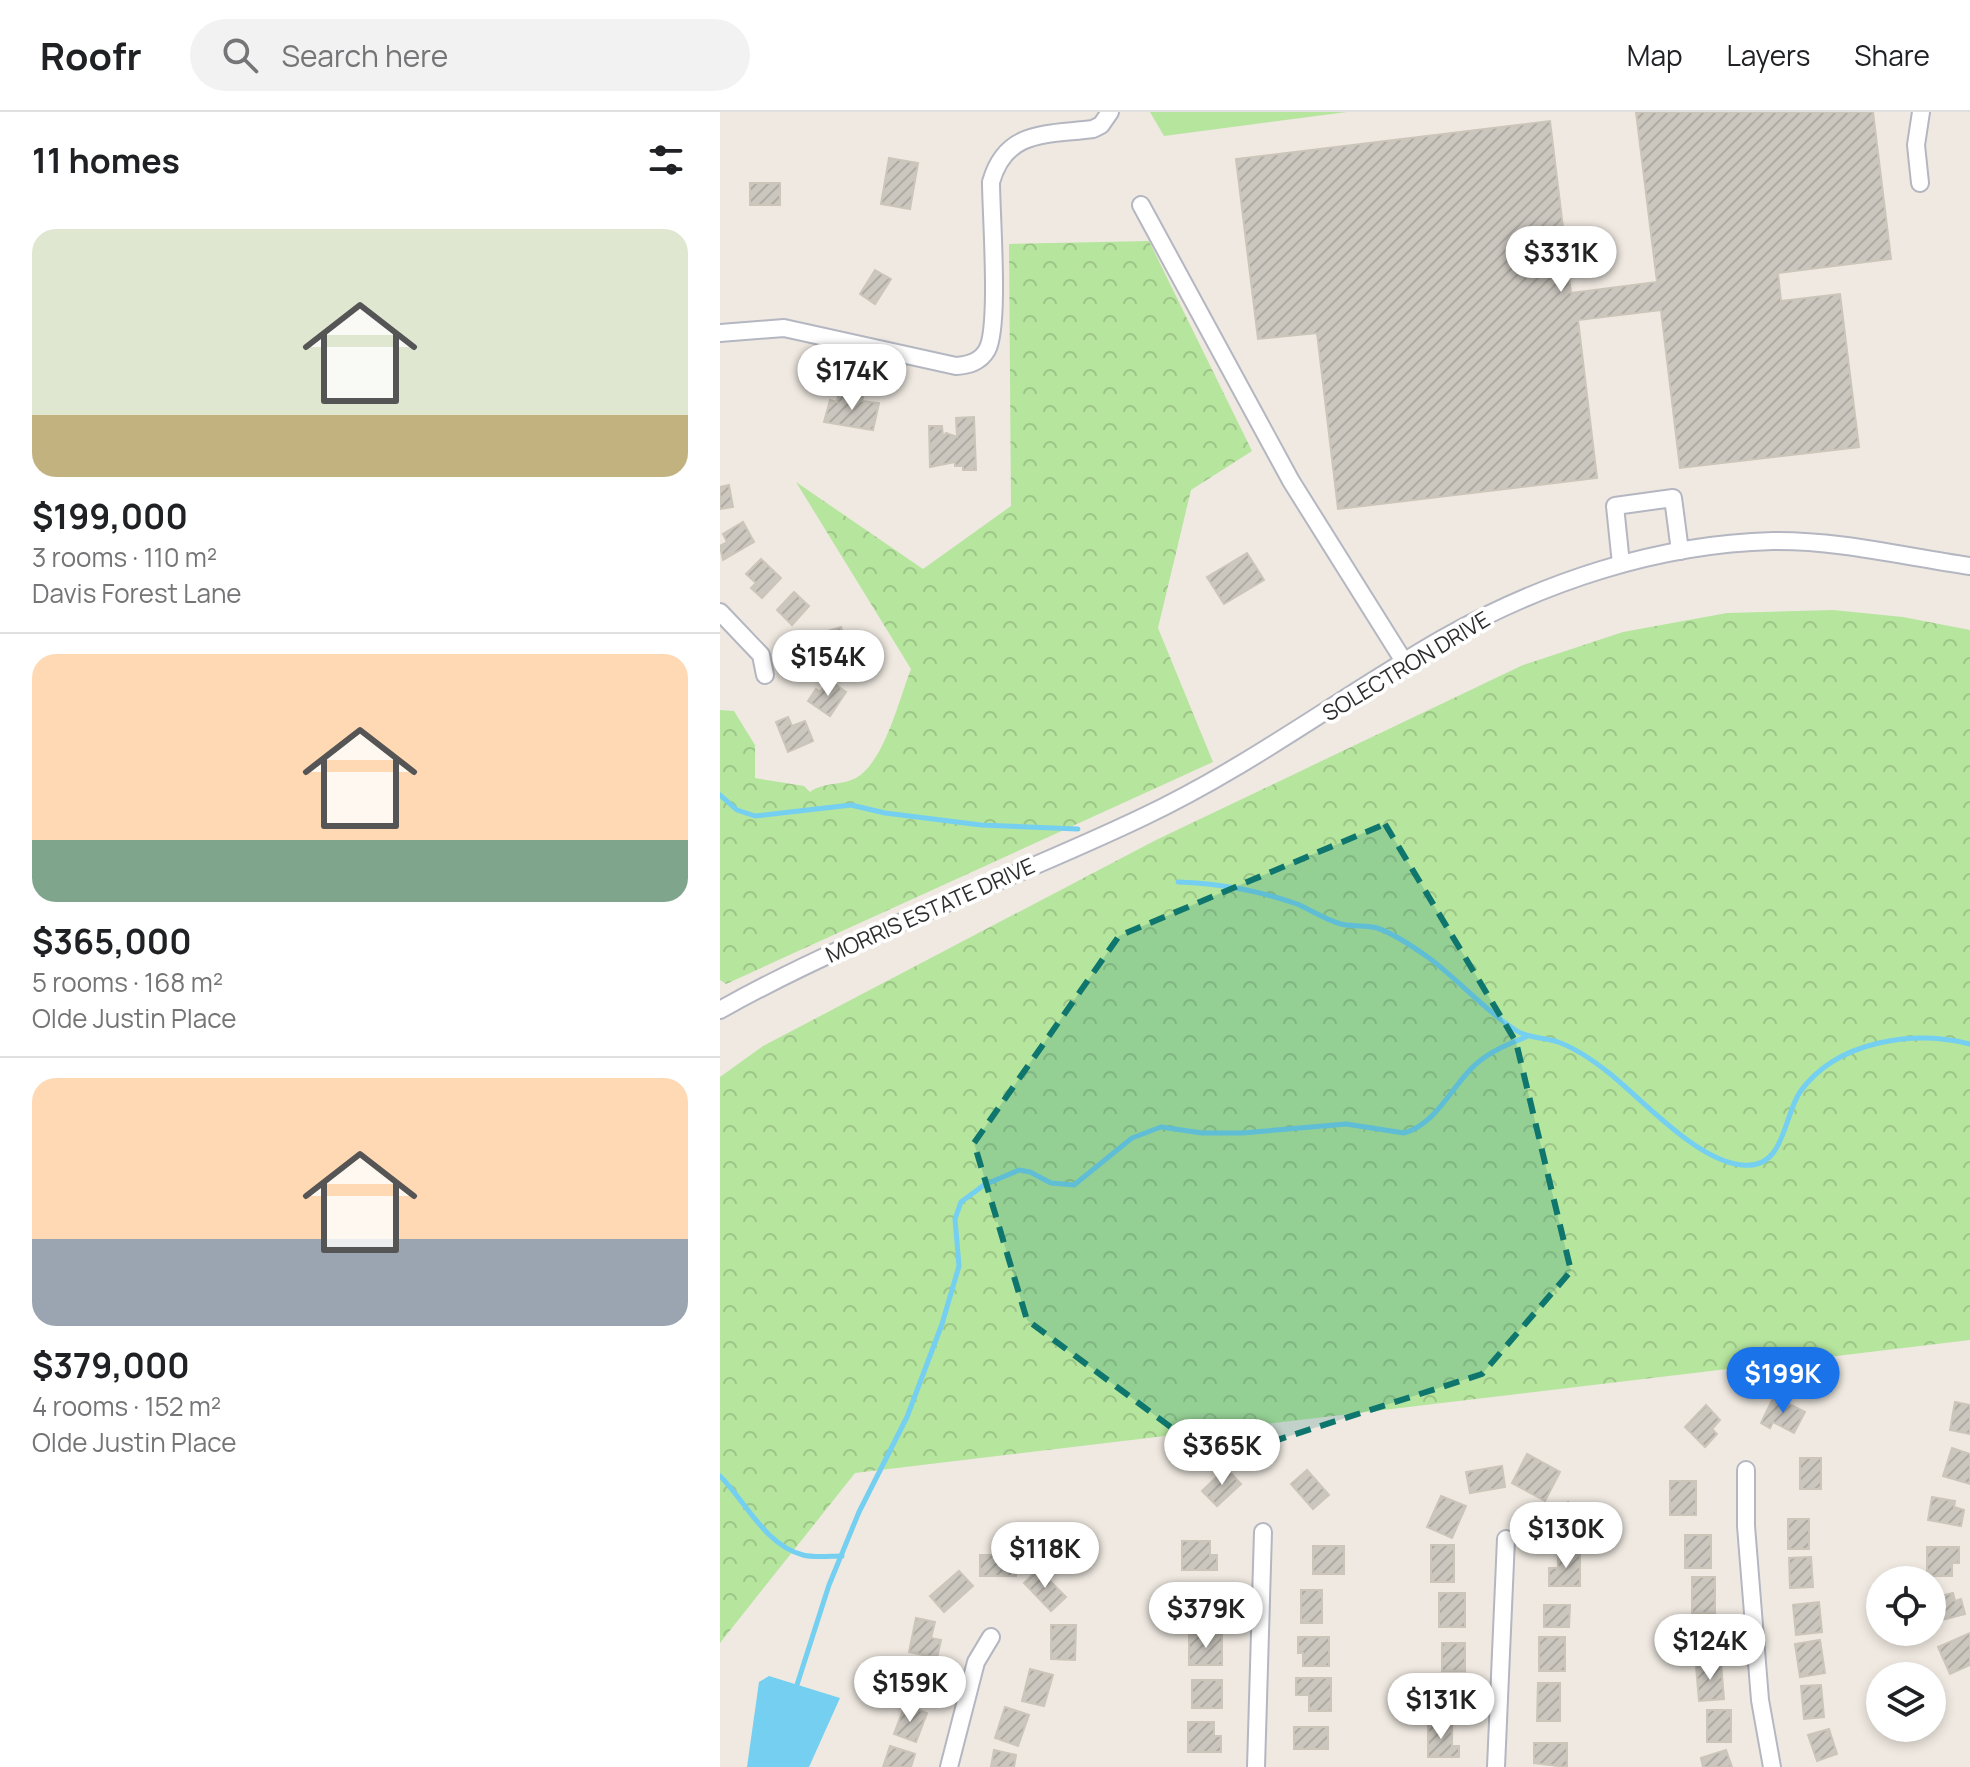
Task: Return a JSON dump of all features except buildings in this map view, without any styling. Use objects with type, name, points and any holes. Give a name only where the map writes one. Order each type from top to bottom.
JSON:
[{"type":"street","points":[[720,333],[784,328],[956,366],[978,361],[990,344],[991,182],[995,166],[1011,146],[1026,138],[1093,129],[1101,125],[1110,112]]},
{"type":"street","points":[[1920,183],[1916,145],[1921,112]]},
{"type":"street","points":[[1141,205],[1291,481],[1405,663]]},
{"type":"street","points":[[1621,564],[1615,506],[1673,498],[1680,551]]},
{"type":"street","name":"SOLECTRON DRIVE","points":[[1143,818],[1254,758],[1405,663],[1512,604],[1621,564],[1680,551],[1738,544],[1806,542],[1970,566]]},
{"type":"street","points":[[720,612],[761,655],[765,675]]},
{"type":"street","name":"MORRIS ESTATE DRIVE","points":[[720,1010],[784,974],[1143,818]]},
{"type":"street","points":[[1746,1470],[1746,1526],[1758,1684],[1772,1767]]},
{"type":"street","points":[[1256,1767],[1263,1532]]},
{"type":"street","points":[[1496,1767],[1506,1539]]},
{"type":"street","points":[[949,1767],[976,1662],[991,1637]]},
{"type":"highlighted area","points":[[1385,824],[1516,1042],[1571,1271],[1482,1374],[1215,1460],[1027,1320],[974,1143],[1119,936]]},
{"type":"green space","points":[[1150,112],[1347,112],[1164,136]]},
{"type":"green space","points":[[1149,241],[1252,451],[1191,490],[1158,628],[1213,762],[726,984],[720,980],[720,710],[734,711],[755,745],[755,778],[804,786],[810,792],[856,778],[866,770],[883,744],[911,669],[796,482],[923,569],[1011,506],[1009,244]]},
{"type":"green space","points":[[1833,610],[1903,617],[1970,630],[1970,1340],[855,1473],[720,1643],[720,1077],[763,1046],[1156,840],[1523,665],[1623,632],[1727,613]]},
{"type":"water","points":[[769,1676],[840,1698],[809,1767],[747,1767],[759,1682]]},
{"type":"waterway","points":[[720,795],[737,810],[755,816],[851,805],[885,813],[981,825],[1078,829]]},
{"type":"waterway","points":[[1178,882],[1254,892],[1297,904],[1341,924],[1373,927],[1390,933],[1429,958],[1517,1031],[1558,1042],[1579,1052],[1609,1073],[1689,1141],[1707,1153],[1742,1165],[1756,1164],[1775,1151],[1800,1092],[1816,1074],[1834,1061],[1855,1050],[1901,1039],[1925,1038],[1970,1044]]},
{"type":"waterway","points":[[795,1691],[829,1585],[859,1512],[907,1417],[942,1324],[959,1266],[955,1219],[961,1202],[984,1185],[1019,1170],[1051,1183],[1074,1185],[1132,1138],[1161,1127],[1202,1133],[1242,1133],[1346,1124],[1404,1133],[1435,1113],[1482,1059],[1526,1037]]},
{"type":"waterway","points":[[720,1476],[757,1522],[790,1550],[817,1557],[842,1556]]}]
